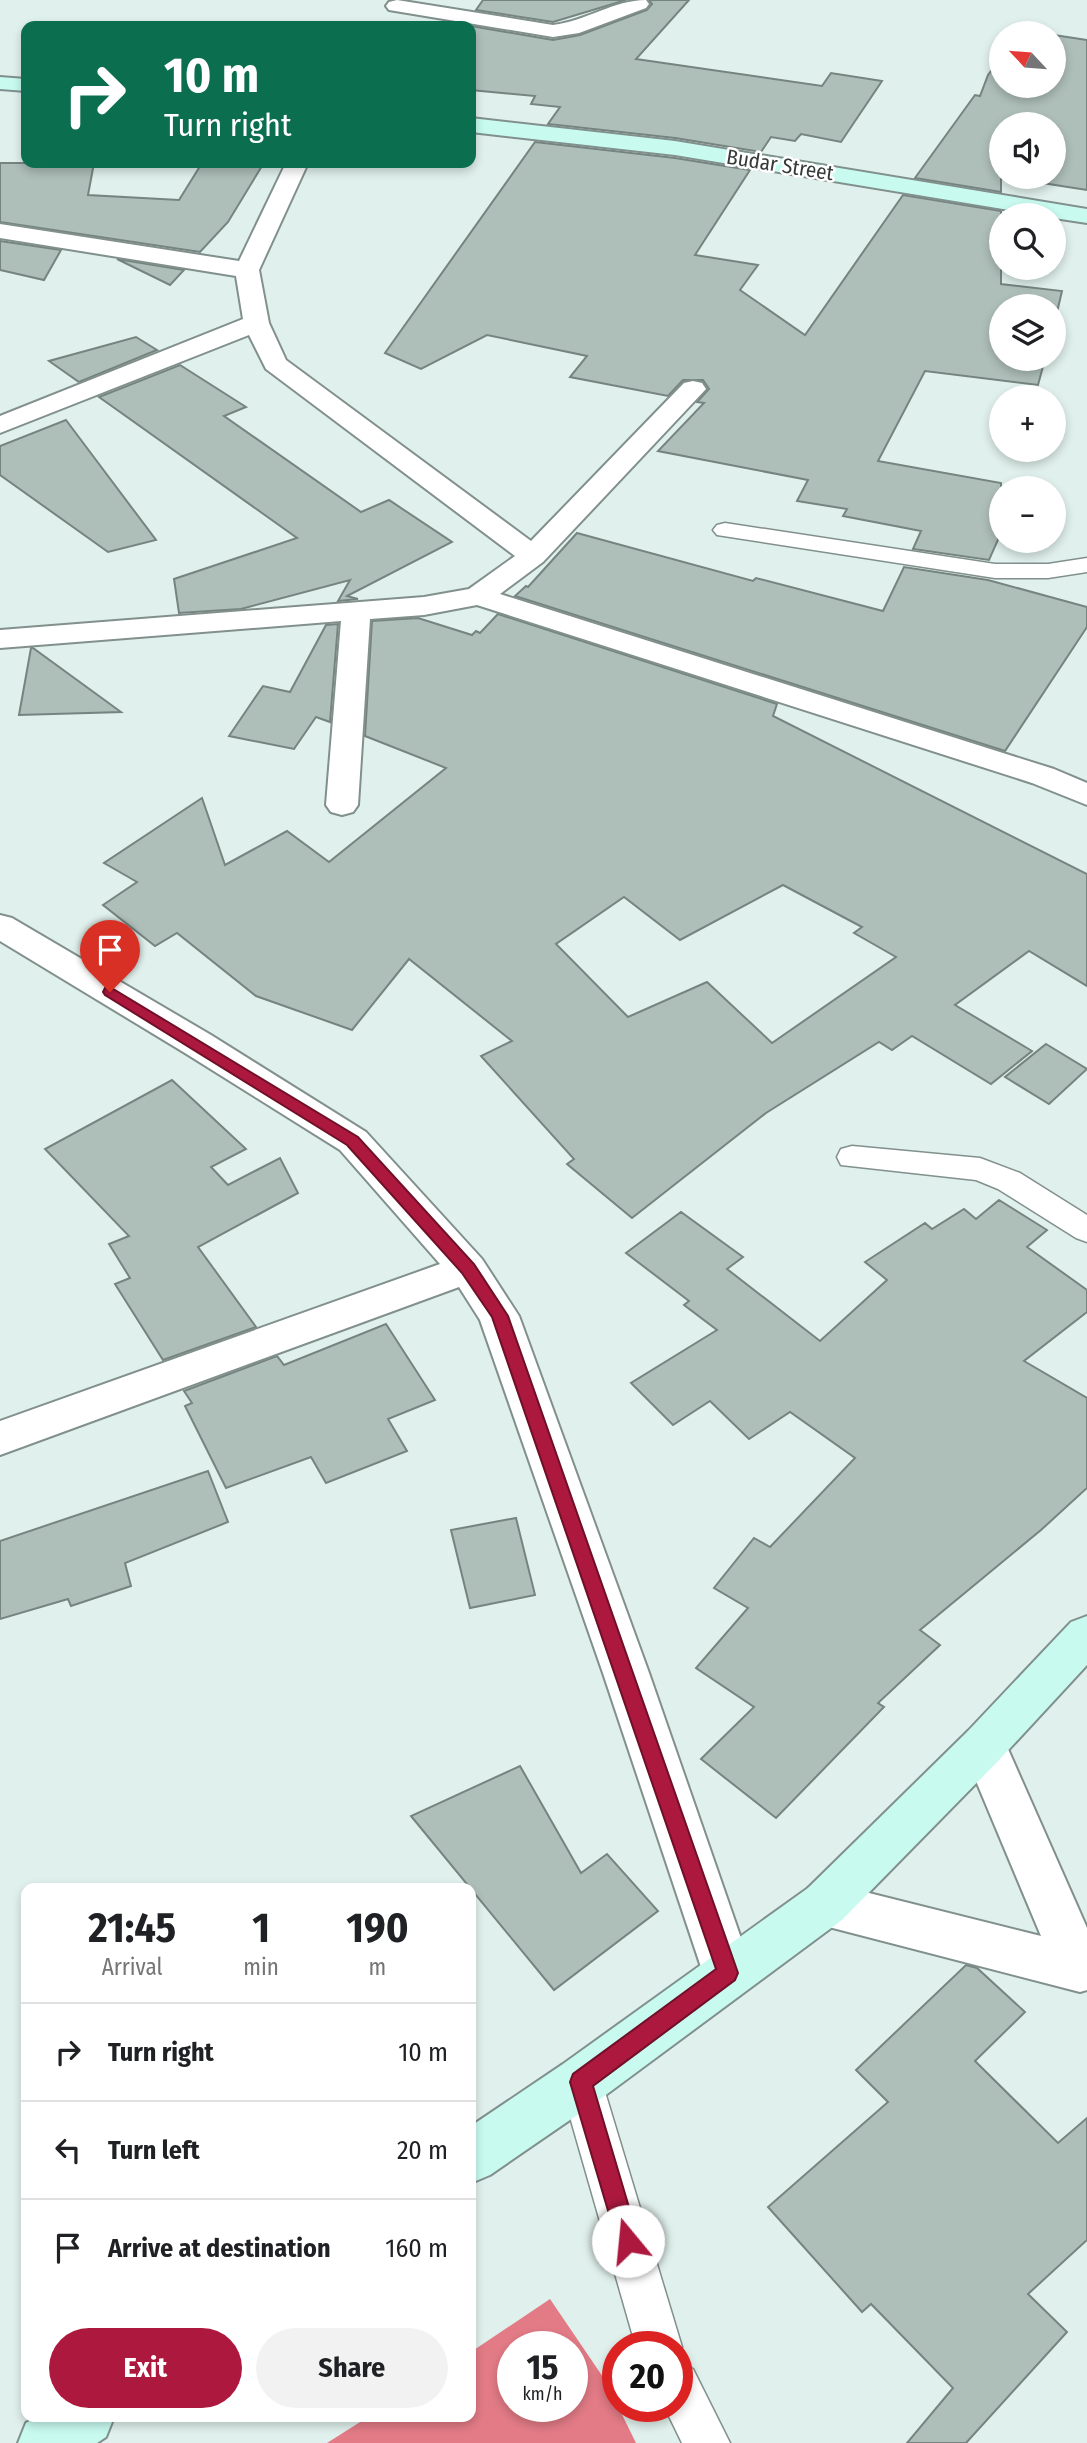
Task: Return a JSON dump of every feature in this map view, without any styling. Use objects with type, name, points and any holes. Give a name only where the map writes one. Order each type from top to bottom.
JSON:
[{"type":"main road","points":[[0,83],[21,85]]},
{"type":"main road","name":"Budar Street","points":[[476,126],[675,148],[1087,216]]},
{"type":"main road","points":[[476,2154],[581,2082],[825,1904],[984,1745],[1087,1635]]},
{"type":"main road","points":[[46,2443],[78,2422]]},
{"type":"street","points":[[385,21],[398,3],[553,31],[572,29],[639,4]]},
{"type":"street","points":[[295,168],[247,270],[256,323],[275,364],[533,556]]},
{"type":"street","points":[[0,231],[247,270]]},
{"type":"street","points":[[0,425],[256,323]]},
{"type":"street","points":[[0,639],[424,606],[478,596],[533,556],[693,389]]},
{"type":"street","points":[[478,596],[1043,776],[1087,795]]},
{"type":"street","points":[[342,804],[356,612]]},
{"type":"street","points":[[0,926],[198,1044],[353,1141],[468,1269],[499,1316],[728,1973]]},
{"type":"street","points":[[0,1438],[468,1269]]},
{"type":"street","points":[[984,1745],[1083,1972]]},
{"type":"street","points":[[825,1904],[1083,1972]]},
{"type":"lane","points":[[724,530],[995,571],[1048,571],[1087,565]]},
{"type":"lane","points":[[852,1157],[980,1169],[1009,1181],[1087,1230]]},
{"type":"lane","points":[[581,2082],[654,2331]]},
{"type":"lane","points":[[693,2416],[707,2443]]},
{"type":"shaded area","points":[[550,2299],[572,2331],[502,2331]]},
{"type":"shaded area","points":[[497,2335],[497,2422],[588,2422],[588,2355],[602,2376],[602,2422],[626,2422],[636,2443],[327,2443],[360,2422],[476,2422],[476,2349]]},
{"type":"building","points":[[483,0],[626,0],[553,22],[476,10]]},
{"type":"building","points":[[649,0],[689,0],[636,59],[822,86],[831,73],[882,81],[841,142],[801,134],[795,141],[771,137],[761,152],[675,138],[548,124],[560,107],[531,104],[535,96],[476,90],[476,27],[553,40],[580,35],[647,10],[652,4]]},
{"type":"building","points":[[1066,37],[1087,40],[1087,190],[1066,187],[1066,112],[989,112],[989,189],[1001,189],[1001,192],[915,178],[975,95],[980,96],[988,75],[989,98],[1066,98]]},
{"type":"building","points":[[535,142],[675,158],[750,170],[695,255],[758,265],[740,290],[805,335],[903,195],[989,209],[989,280],[1001,280],[1001,284],[1062,291],[1061,294],[989,294],[989,371],[1042,371],[1038,385],[925,371],[878,461],[989,481],[989,553],[992,553],[989,560],[913,549],[921,531],[843,516],[847,509],[797,501],[808,480],[658,451],[704,403],[697,402],[709,389],[703,380],[683,380],[668,396],[570,377],[587,356],[487,335],[421,369],[385,353]]},
{"type":"building","points":[[0,163],[21,163],[21,168],[93,168],[88,195],[179,200],[199,168],[261,168],[228,222],[200,252],[0,222]]},
{"type":"building","points":[[0,241],[61,250],[44,280],[0,270]]},
{"type":"building","points":[[117,259],[184,270],[170,285]]},
{"type":"building","points":[[136,337],[157,350],[79,382],[49,361]]},
{"type":"building","points":[[180,365],[246,407],[224,416],[361,512],[389,500],[452,542],[347,596],[358,599],[338,601],[350,580],[241,609],[179,613],[174,579],[297,538],[99,397]]},
{"type":"building","points":[[66,420],[156,540],[108,552],[0,475],[0,446]]},
{"type":"building","points":[[577,533],[753,581],[756,578],[883,611],[904,567],[988,580],[1087,607],[1087,627],[1005,751],[515,596],[528,587]]},
{"type":"building","points":[[498,614],[777,704],[773,716],[1087,874],[1087,986],[1029,951],[955,1005],[1032,1051],[991,1084],[912,1036],[892,1050],[879,1042],[766,1113],[632,1218],[567,1164],[574,1159],[481,1056],[512,1041],[409,959],[352,1030],[256,996],[177,933],[155,946],[103,905],[137,882],[104,863],[202,798],[225,865],[287,831],[329,862],[446,768],[365,736],[372,621],[418,618],[472,635],[476,631],[480,633]],"holes":[[[783,885],[862,927],[854,933],[896,957],[772,1043],[707,982],[628,1017],[556,944],[624,897],[680,940]]]},
{"type":"building","points":[[338,624],[330,722],[316,717],[294,749],[229,736],[263,686],[290,692],[326,625]]},
{"type":"building","points":[[33,648],[121,712],[19,715]]},
{"type":"building","points":[[1046,1044],[1087,1069],[1049,1104],[1005,1077]]},
{"type":"building","points":[[172,1080],[246,1149],[211,1167],[228,1185],[280,1158],[298,1193],[198,1247],[256,1327],[163,1360],[115,1284],[130,1278],[109,1244],[129,1236],[45,1149]]},
{"type":"building","points":[[999,1200],[1047,1230],[1027,1247],[1087,1290],[1087,1312],[1024,1361],[1087,1398],[1087,1488],[1041,1530],[920,1630],[940,1645],[878,1703],[884,1707],[776,1818],[701,1759],[754,1707],[696,1668],[748,1608],[714,1588],[754,1538],[770,1547],[855,1458],[790,1412],[749,1439],[710,1401],[673,1425],[631,1383],[717,1330],[684,1305],[689,1301],[626,1253],[681,1212],[743,1257],[727,1269],[820,1341],[887,1280],[865,1262],[925,1223],[932,1229],[964,1209],[976,1219]]},
{"type":"building","points":[[386,1324],[435,1400],[388,1419],[407,1451],[326,1483],[311,1457],[226,1488],[185,1406],[192,1403],[184,1391],[277,1356],[284,1365]]},
{"type":"building","points":[[208,1471],[228,1522],[125,1563],[131,1586],[71,1606],[68,1599],[0,1619],[0,1541]]},
{"type":"building","points":[[516,1518],[535,1595],[470,1608],[451,1530]]},
{"type":"building","points":[[520,1766],[581,1873],[607,1854],[658,1911],[554,1990],[476,1895],[476,1883],[466,1883],[411,1816]]},
{"type":"building","points":[[966,1965],[977,1968],[1025,2012],[975,2061],[1058,2143],[1087,2118],[1087,2240],[1028,2294],[1067,2332],[966,2443],[907,2443],[953,2388],[871,2304],[862,2312],[768,2207],[888,2102],[856,2070]]},
{"type":"route","points":[[110,992],[353,1141],[468,1269],[499,1316],[626,1673],[728,1973],[581,2082],[628,2241]]}]
